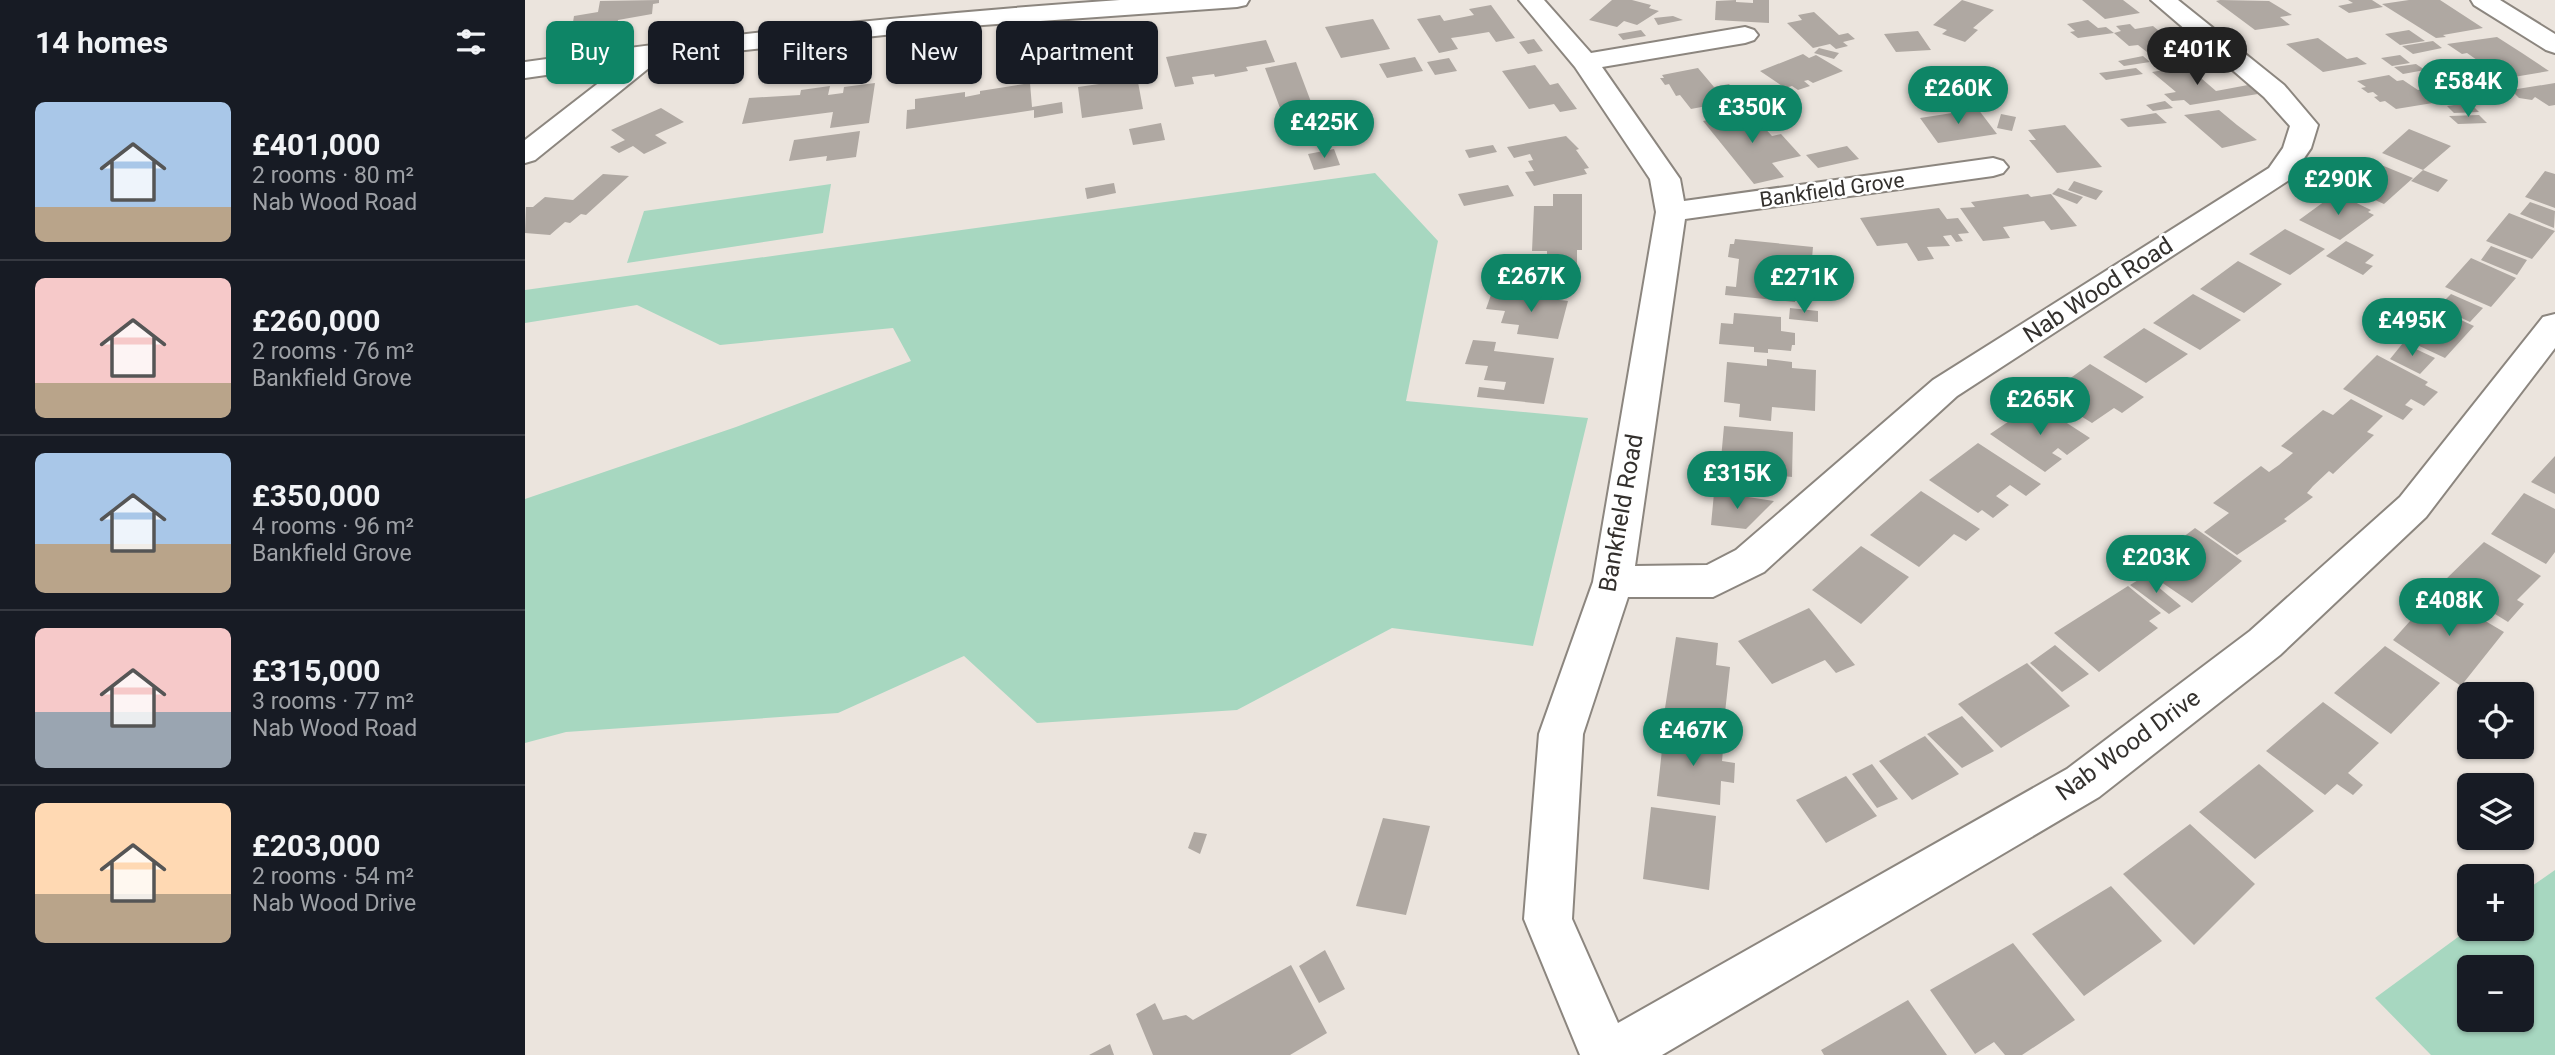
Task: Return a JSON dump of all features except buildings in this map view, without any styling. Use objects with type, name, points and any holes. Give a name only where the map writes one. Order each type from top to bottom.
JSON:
[{"type":"street","points":[[744,41],[1037,11],[1237,0]]},
{"type":"street","name":"Bankfield Road","points":[[1531,0],[1585,62],[1665,179],[1671,212],[1613,582],[1561,734],[1548,919],[1606,1055]]},
{"type":"street","name":"Nab Wood Road","points":[[1613,582],[1713,581],[1750,561],[1945,388],[2279,174],[2297,148],[2304,125],[2274,91],[2163,0]]},
{"type":"street","points":[[2483,0],[2555,45]]},
{"type":"street","points":[[1585,62],[1745,35]]},
{"type":"street","points":[[525,70],[648,51]]},
{"type":"street","points":[[525,154],[648,57]]},
{"type":"street","name":"Bankfield Grove","points":[[1671,212],[1993,167]]},
{"type":"street","name":"Nab Wood Drive","points":[[1612,1055],[2083,783],[2265,643],[2413,507],[2555,325]]},
{"type":"green space","points":[[1375,173],[1438,241],[1406,401],[1588,418],[1533,646],[1392,628],[1237,710],[1037,723],[964,656],[838,713],[566,732],[525,743],[525,499],[736,427],[911,361],[893,328],[720,345],[637,305],[525,323],[525,290]]},
{"type":"green space","points":[[831,184],[823,233],[627,263],[644,211]]},
{"type":"green space","points":[[2555,870],[2555,1055],[2431,1055],[2375,998],[2457,938],[2457,941],[2534,941],[2534,885]]}]
